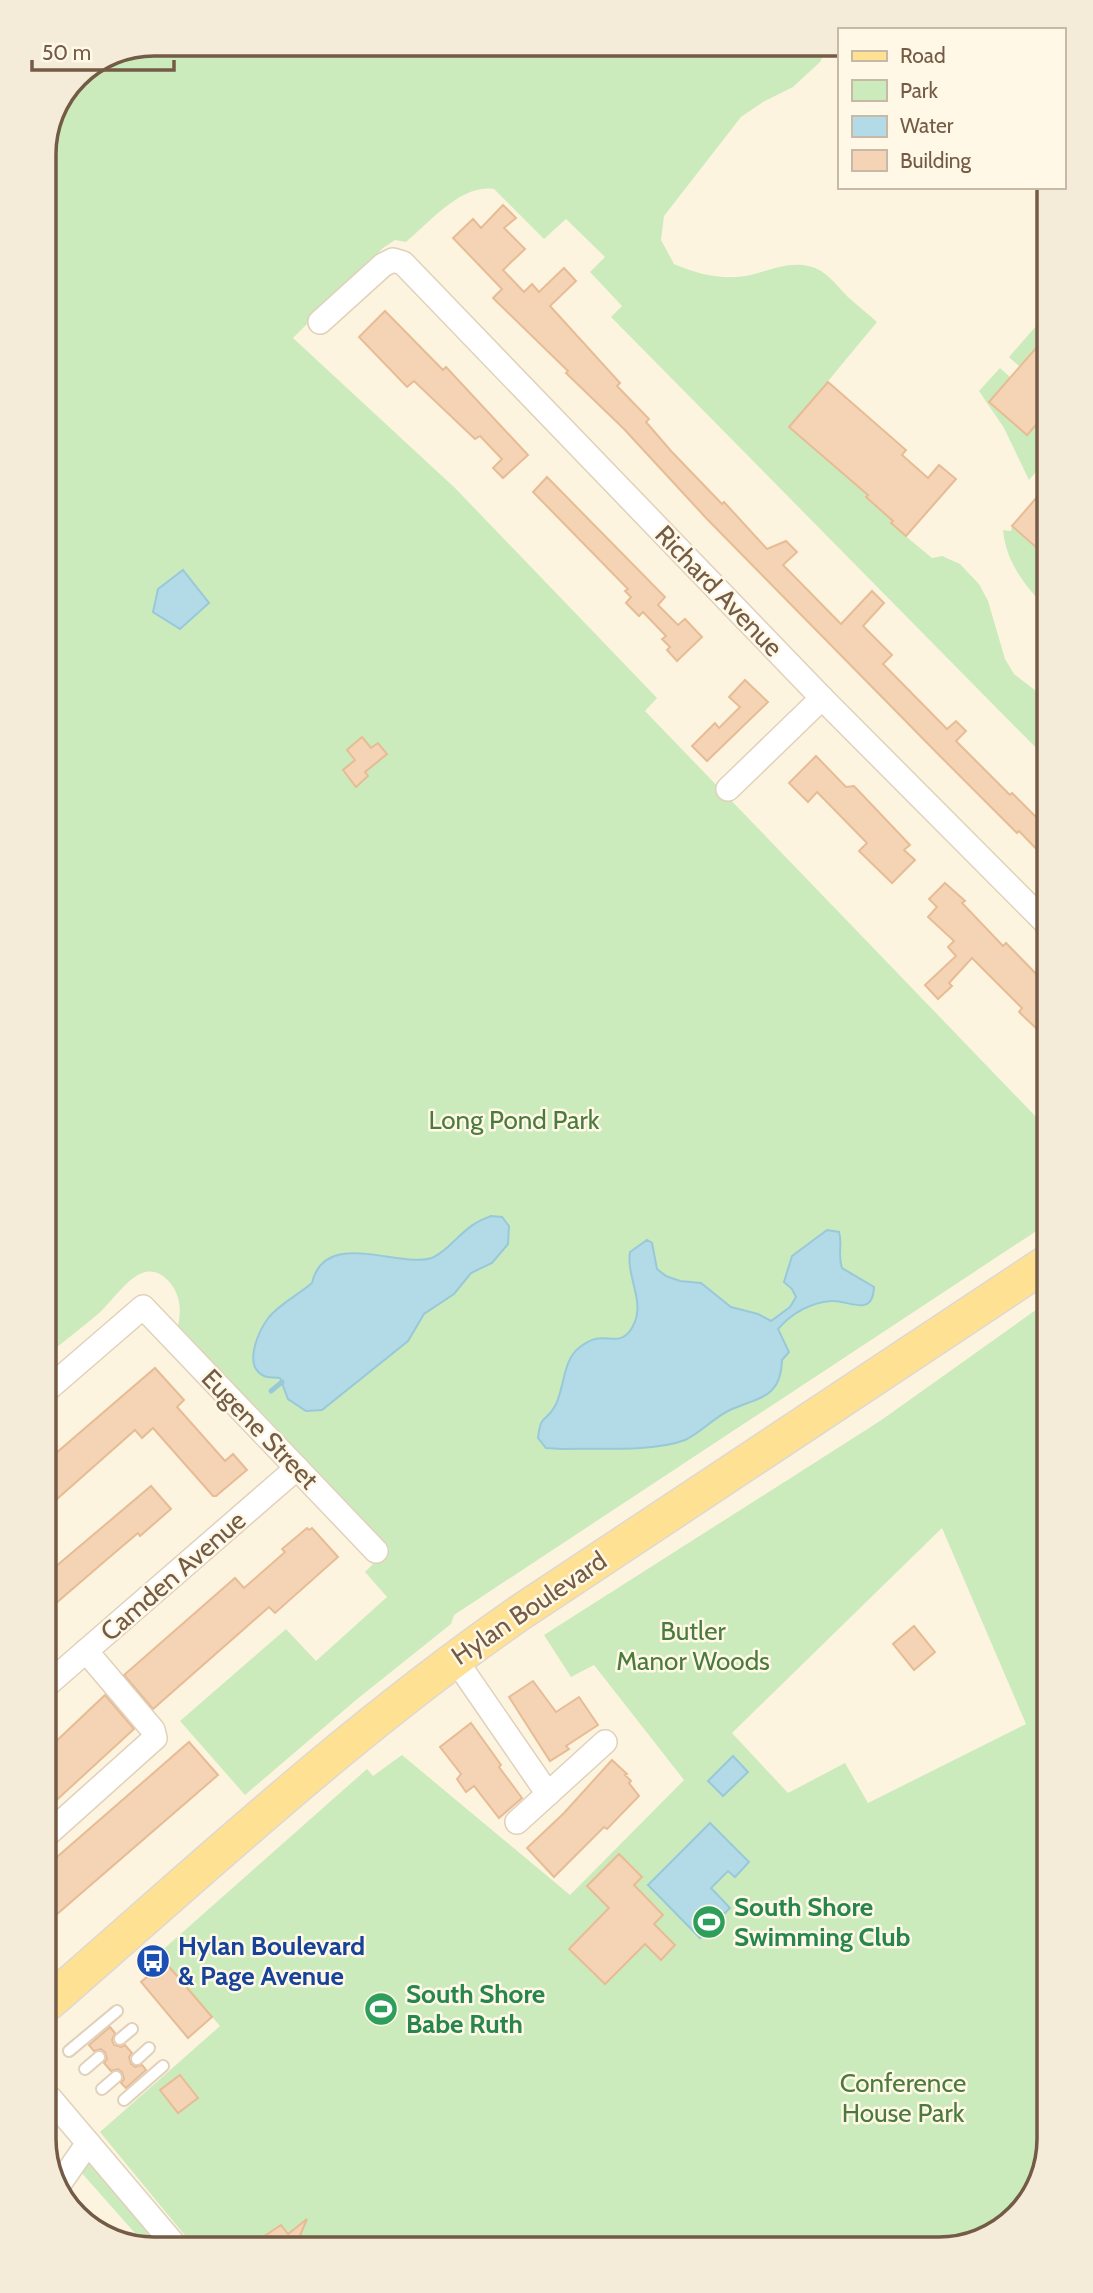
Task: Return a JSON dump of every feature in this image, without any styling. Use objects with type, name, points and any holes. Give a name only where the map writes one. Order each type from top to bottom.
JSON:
[{"type":"main road","name":"Hylan Boulevard","points":[[56,1996],[367,1727],[455,1659],[1037,1270]]},
{"type":"street","name":"Richard Avenue","points":[[320,322],[383,265],[393,260],[403,263],[822,698],[1037,914]]},
{"type":"street","points":[[728,789],[822,698]]},
{"type":"street","name":"Eugene Street","points":[[56,1381],[143,1307],[376,1551]]},
{"type":"street","name":"Camden Avenue","points":[[56,1677],[297,1468]]},
{"type":"street","points":[[56,1827],[155,1738],[153,1730],[86,1651]]},
{"type":"street","points":[[455,1659],[548,1794]]},
{"type":"street","points":[[517,1822],[606,1742]]},
{"type":"street","points":[[56,2105],[168,2237]]},
{"type":"street","points":[[64,2178],[88,2143]]},
{"type":"lane","points":[[69,2050],[117,2011]]},
{"type":"lane","points":[[120,2039],[132,2029]]},
{"type":"lane","points":[[137,2059],[149,2048]]},
{"type":"lane","points":[[85,2069],[99,2057]]},
{"type":"lane","points":[[124,2100],[163,2066]]},
{"type":"lane","points":[[102,2089],[116,2077]]},
{"type":"green space","name":"Long Pond Park","points":[[154,56],[823,56],[793,87],[741,117],[664,216],[661,240],[674,264],[712,276],[747,276],[789,265],[821,271],[877,322],[790,427],[868,495],[866,497],[893,521],[891,524],[932,558],[942,556],[960,564],[979,584],[988,601],[1005,659],[1014,674],[1037,692],[1037,749],[611,317],[622,306],[590,272],[605,257],[566,219],[544,239],[494,189],[470,192],[447,206],[406,242],[395,240],[383,248],[293,338],[455,488],[657,698],[645,711],[1037,1118],[1037,1231],[454,1615],[451,1624],[356,1700],[245,1795],[180,1721],[286,1629],[316,1661],[387,1597],[365,1572],[389,1548],[177,1331],[179,1301],[171,1284],[161,1275],[151,1272],[141,1274],[56,1348],[56,148],[66,111],[89,80],[105,69],[123,61]]},
{"type":"green space","points":[[1037,325],[1037,347],[1020,367],[1009,357]]},
{"type":"green space","points":[[1000,368],[1011,378],[989,402],[1027,435],[1037,424],[1037,471],[1029,480],[1004,428],[979,391]]},
{"type":"green space","points":[[1012,526],[1037,548],[1037,598],[1023,581],[1008,552],[1003,530],[1011,531]]},
{"type":"green space","points":[[1037,1309],[1037,2139],[1030,2176],[1020,2193],[999,2217],[976,2230],[939,2237],[186,2237],[100,2132],[220,2026],[158,1954],[367,1769],[373,1776],[402,1755],[570,1895],[684,1780],[594,1665],[571,1677],[544,1635],[880,1421]],"holes":[[[942,1528],[1026,1724],[868,1803],[845,1763],[788,1793],[732,1733]]]},
{"type":"green space","points":[[86,2158],[160,2237],[137,2235],[80,2171]]},
{"type":"water","points":[[183,570],[209,603],[180,629],[153,612],[158,589]]},
{"type":"water","points":[[491,1216],[502,1217],[509,1226],[508,1244],[492,1263],[471,1273],[454,1294],[424,1314],[408,1341],[322,1410],[306,1411],[288,1399],[280,1378],[266,1377],[257,1371],[254,1348],[265,1323],[279,1307],[312,1283],[320,1266],[332,1257],[348,1253],[421,1260],[434,1257],[471,1226]]},
{"type":"water","points":[[827,1230],[839,1232],[842,1268],[874,1287],[873,1297],[864,1305],[837,1301],[816,1304],[783,1323],[778,1329],[789,1352],[782,1360],[777,1382],[766,1395],[730,1410],[691,1437],[672,1444],[642,1448],[562,1449],[546,1448],[538,1438],[542,1421],[552,1411],[558,1399],[574,1353],[593,1340],[620,1338],[633,1326],[637,1299],[630,1252],[647,1240],[652,1243],[657,1269],[666,1276],[680,1281],[701,1283],[731,1307],[758,1314],[771,1321],[790,1307],[796,1297],[784,1282],[792,1256]]},
{"type":"water","points":[[733,1756],[748,1772],[723,1796],[708,1781]]},
{"type":"water","points":[[710,1823],[749,1862],[735,1877],[728,1871],[711,1888],[730,1908],[700,1938],[648,1885]]},
{"type":"building","points":[[503,205],[516,218],[504,228],[525,249],[503,270],[524,292],[532,284],[539,292],[564,268],[576,281],[550,306],[620,383],[617,386],[649,419],[646,422],[671,451],[722,504],[724,502],[767,549],[786,541],[797,552],[783,565],[841,624],[872,591],[884,603],[863,626],[892,655],[883,664],[947,729],[956,721],[966,731],[956,741],[1037,818],[1037,850],[937,753],[707,519],[624,429],[566,373],[568,371],[493,298],[502,289],[453,238],[473,219],[481,228]]},
{"type":"building","points":[[385,311],[443,370],[446,367],[528,455],[503,478],[493,468],[502,459],[480,436],[475,439],[414,381],[407,387],[359,337]]},
{"type":"building","points":[[1037,347],[1037,424],[1027,435],[989,402]]},
{"type":"building","points":[[828,382],[906,450],[902,455],[928,478],[939,465],[956,479],[906,536],[866,497],[868,495],[789,427]]},
{"type":"building","points":[[547,477],[665,597],[658,605],[678,625],[685,619],[702,637],[677,661],[667,650],[670,647],[662,639],[666,636],[643,612],[639,616],[626,603],[631,597],[625,591],[628,589],[533,492]]},
{"type":"building","points":[[1037,497],[1037,548],[1012,526]]},
{"type":"building","points":[[745,680],[768,702],[707,761],[692,746],[715,723],[719,728],[740,707],[729,697]]},
{"type":"building","points":[[362,737],[371,748],[378,743],[387,754],[365,772],[368,776],[356,787],[343,770],[355,760],[347,750]]},
{"type":"building","points":[[816,756],[846,787],[854,786],[910,845],[904,850],[915,860],[892,883],[859,851],[867,843],[817,792],[808,802],[789,783]]},
{"type":"building","points":[[945,883],[965,901],[962,903],[1003,946],[1006,943],[1037,975],[1037,1029],[1019,1012],[1022,1008],[972,958],[949,983],[952,986],[938,999],[925,985],[956,956],[948,947],[954,941],[928,917],[937,907],[929,899]]},
{"type":"building","points":[[155,1368],[184,1400],[177,1407],[225,1461],[233,1454],[247,1470],[213,1496],[153,1428],[142,1438],[135,1430],[56,1500],[56,1453]]},
{"type":"building","points":[[151,1486],[171,1509],[140,1536],[138,1533],[56,1603],[56,1566]]},
{"type":"building","points":[[307,1528],[312,1528],[338,1557],[275,1613],[269,1607],[153,1709],[124,1675],[235,1578],[244,1588],[285,1552],[282,1549]]},
{"type":"building","points":[[914,1626],[935,1652],[914,1670],[893,1644]]},
{"type":"building","points":[[533,1681],[556,1712],[579,1697],[598,1725],[566,1746],[569,1749],[550,1761],[509,1697]]},
{"type":"building","points":[[105,1695],[134,1729],[56,1801],[56,1741]]},
{"type":"building","points":[[471,1723],[522,1798],[499,1818],[474,1786],[466,1792],[457,1779],[461,1774],[440,1747]]},
{"type":"building","points":[[189,1742],[218,1775],[56,1915],[56,1858]]},
{"type":"building","points":[[612,1760],[627,1774],[625,1775],[631,1781],[629,1783],[639,1796],[554,1877],[527,1848],[564,1813]]},
{"type":"building","points":[[619,1854],[642,1877],[634,1885],[663,1915],[654,1924],[675,1945],[661,1960],[645,1944],[605,1984],[569,1949],[609,1908],[587,1886]]},
{"type":"building","points":[[165,1962],[212,2017],[188,2038],[141,1982]]},
{"type":"building","points":[[110,2027],[115,2033],[112,2040],[114,2045],[125,2045],[132,2053],[129,2057],[131,2064],[135,2067],[142,2065],[146,2070],[126,2088],[121,2083],[124,2079],[122,2072],[118,2069],[111,2071],[104,2063],[107,2059],[105,2052],[101,2049],[94,2051],[89,2045]]},
{"type":"building","points":[[180,2075],[198,2098],[178,2113],[160,2090]]},
{"type":"building","points":[[307,2219],[299,2237],[263,2237],[281,2225],[288,2234]]},
{"type":"waterway","points":[[271,1391],[282,1382]]},
{"type":"place","name":"South Shore Swimming Club","points":[[709,1922]]},
{"type":"place","name":"Hylan Boulevard & Page Avenue","points":[[153,1961]]},
{"type":"place","name":"South Shore Babe Ruth","points":[[381,2009]]},
{"type":"park label","name":"Butler Manor Woods","points":[[693,1646]]},
{"type":"park label","name":"Conference House Park","points":[[903,2098]]}]
